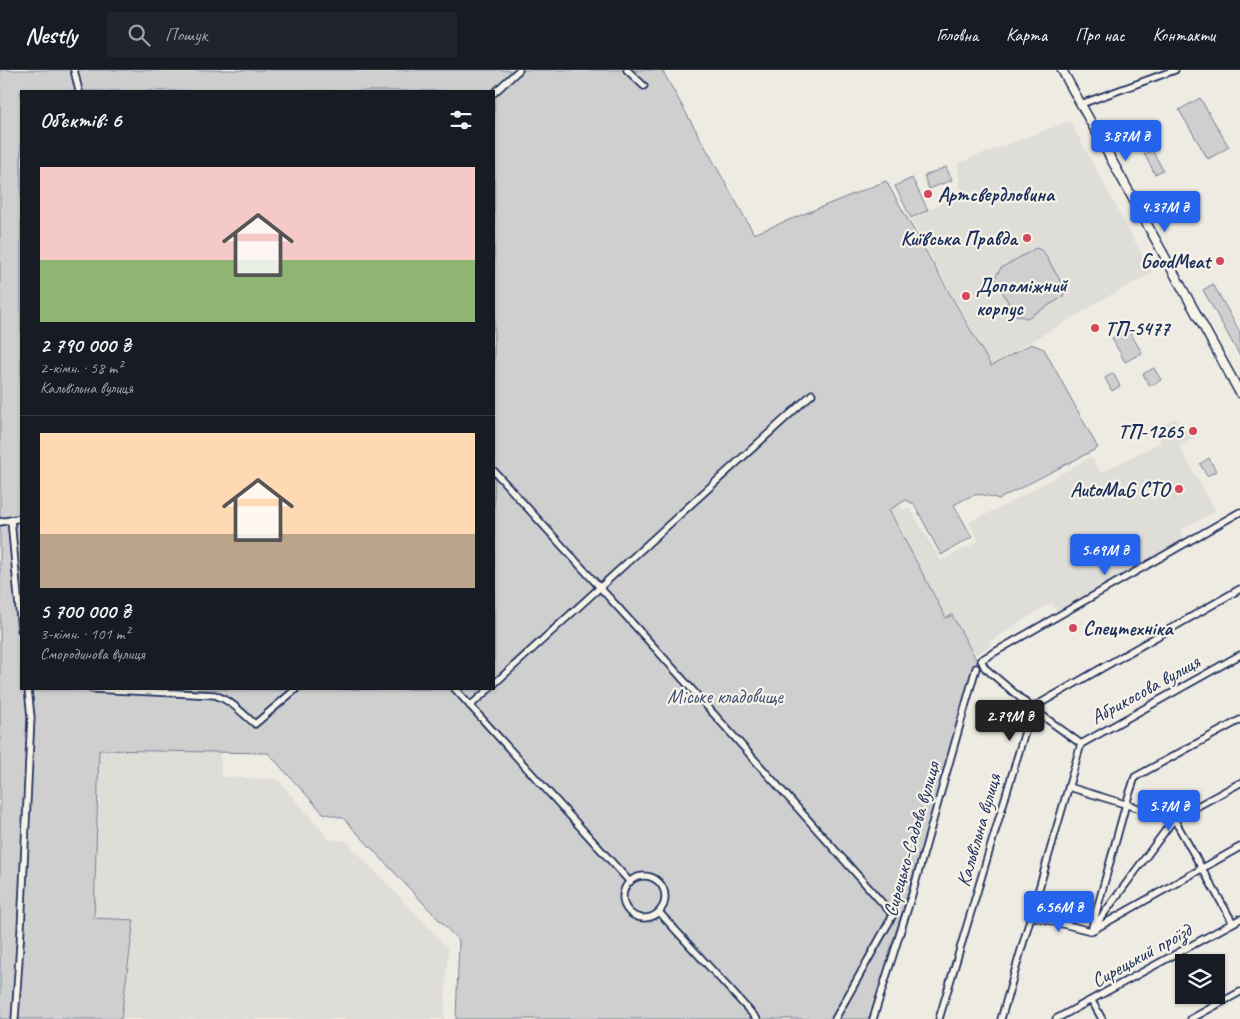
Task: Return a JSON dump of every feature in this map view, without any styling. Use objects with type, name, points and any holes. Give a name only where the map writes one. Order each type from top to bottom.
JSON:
[{"type":"main road","points":[[1062,70],[1240,393]]},
{"type":"street","points":[[74,70],[79,90]]},
{"type":"street","points":[[495,91],[518,70]]},
{"type":"street","points":[[627,70],[644,86]]},
{"type":"street","points":[[1081,104],[1175,70]]},
{"type":"street","points":[[495,683],[812,394]]},
{"type":"street","points":[[495,472],[893,915],[834,1019]]},
{"type":"street","points":[[1081,744],[1032,708],[985,668],[981,660],[1240,512]]},
{"type":"street","points":[[0,522],[20,518]]},
{"type":"street","points":[[11,520],[20,619]]},
{"type":"street","points":[[1032,708],[1240,589]]},
{"type":"street","name":"Абрикосова вулиця","points":[[1001,1019],[1081,744],[1240,655]]},
{"type":"street","name":"Сирецько-Садова вулиця","points":[[873,1019],[912,898],[976,668]]},
{"type":"street","points":[[15,1019],[30,733],[28,690]]},
{"type":"street","points":[[110,690],[215,696],[226,699],[255,724],[295,690]]},
{"type":"street","points":[[456,690],[630,882]]},
{"type":"street","points":[[470,706],[488,690]]},
{"type":"street","name":"Кальвільна вулиця","points":[[939,1019],[1032,708]]},
{"type":"street","points":[[1091,931],[1135,777],[1240,720]]},
{"type":"street","points":[[1091,931],[1174,819],[1240,783]]},
{"type":"street","points":[[1068,787],[1174,819],[1233,923]]},
{"type":"street","points":[[1031,916],[1091,931],[1240,847]]},
{"type":"street","points":[[643,877],[650,877],[660,884],[665,895],[665,901],[659,912],[654,916],[642,918],[631,913],[624,901],[626,888],[630,882],[643,877]]},
{"type":"street","points":[[659,912],[756,1019]]},
{"type":"street","name":"Сирецький проїзд","points":[[1056,1019],[1240,920]]},
{"type":"street","points":[[1191,1019],[1240,992]]},
{"type":"street","points":[[1092,1000],[1102,1019]]},
{"type":"shaded area","name":"Київська Правда","points":[[1070,121],[1152,273],[1090,306],[991,365],[911,220],[955,196],[961,195],[958,163]]},
{"type":"shaded area","points":[[1175,418],[1182,429],[1191,430],[1195,437],[1179,446],[1216,511],[1180,530],[1185,539],[1057,612],[1051,603],[989,642],[991,646],[975,655],[952,615],[946,618],[889,510],[900,504],[903,510],[909,507],[941,561],[979,541],[969,522],[1004,506],[1091,457],[1101,473],[1161,442],[1155,429]]},
{"type":"shaded area","points":[[99,750],[220,752],[221,777],[277,779],[329,839],[346,841],[448,948],[444,1019],[121,1019],[134,921],[94,919]]},
{"type":"green space","name":"Міське кладовище","points":[[0,70],[662,70],[754,234],[886,181],[991,366],[1031,344],[1044,349],[1098,448],[999,499],[985,495],[976,495],[954,505],[972,537],[941,555],[914,504],[906,500],[889,510],[946,618],[952,615],[977,661],[870,1019],[456,1019],[459,941],[343,818],[323,813],[268,753],[99,750],[94,918],[134,920],[121,1019],[0,1019]]},
{"type":"green space","points":[[1200,98],[1229,147],[1208,159],[1179,110]]},
{"type":"green space","points":[[1152,150],[1163,170],[1155,174],[1144,154]]},
{"type":"green space","points":[[946,167],[952,180],[929,189],[924,176]]},
{"type":"green space","points":[[912,178],[928,210],[911,218],[895,186]]},
{"type":"green space","points":[[1036,248],[1043,251],[1065,289],[1063,297],[1027,318],[1015,315],[995,278],[1001,268]]},
{"type":"green space","points":[[1213,284],[1240,332],[1240,356],[1203,290]]},
{"type":"green space","points":[[1128,329],[1142,353],[1125,362],[1112,338]]},
{"type":"green space","points":[[1154,368],[1161,380],[1150,386],[1143,374]]},
{"type":"green space","points":[[1113,373],[1120,386],[1112,391],[1105,378]]},
{"type":"green space","points":[[1209,458],[1216,471],[1207,476],[1200,464]]},
{"type":"place","name":"Артсвердловина","points":[[928,194]]},
{"type":"place","name":"Київська Правда","points":[[1027,238]]},
{"type":"place","name":"GoodMeat","points":[[1220,261]]},
{"type":"place","name":"Допоміжний корпус","points":[[966,296]]},
{"type":"place","name":"ТП-5477","points":[[1095,328]]},
{"type":"place","name":"ТП-1265","points":[[1193,431]]},
{"type":"place","name":"AutoMaG СТО","points":[[1179,489]]},
{"type":"place","name":"Спецтехніка","points":[[1073,628]]}]
